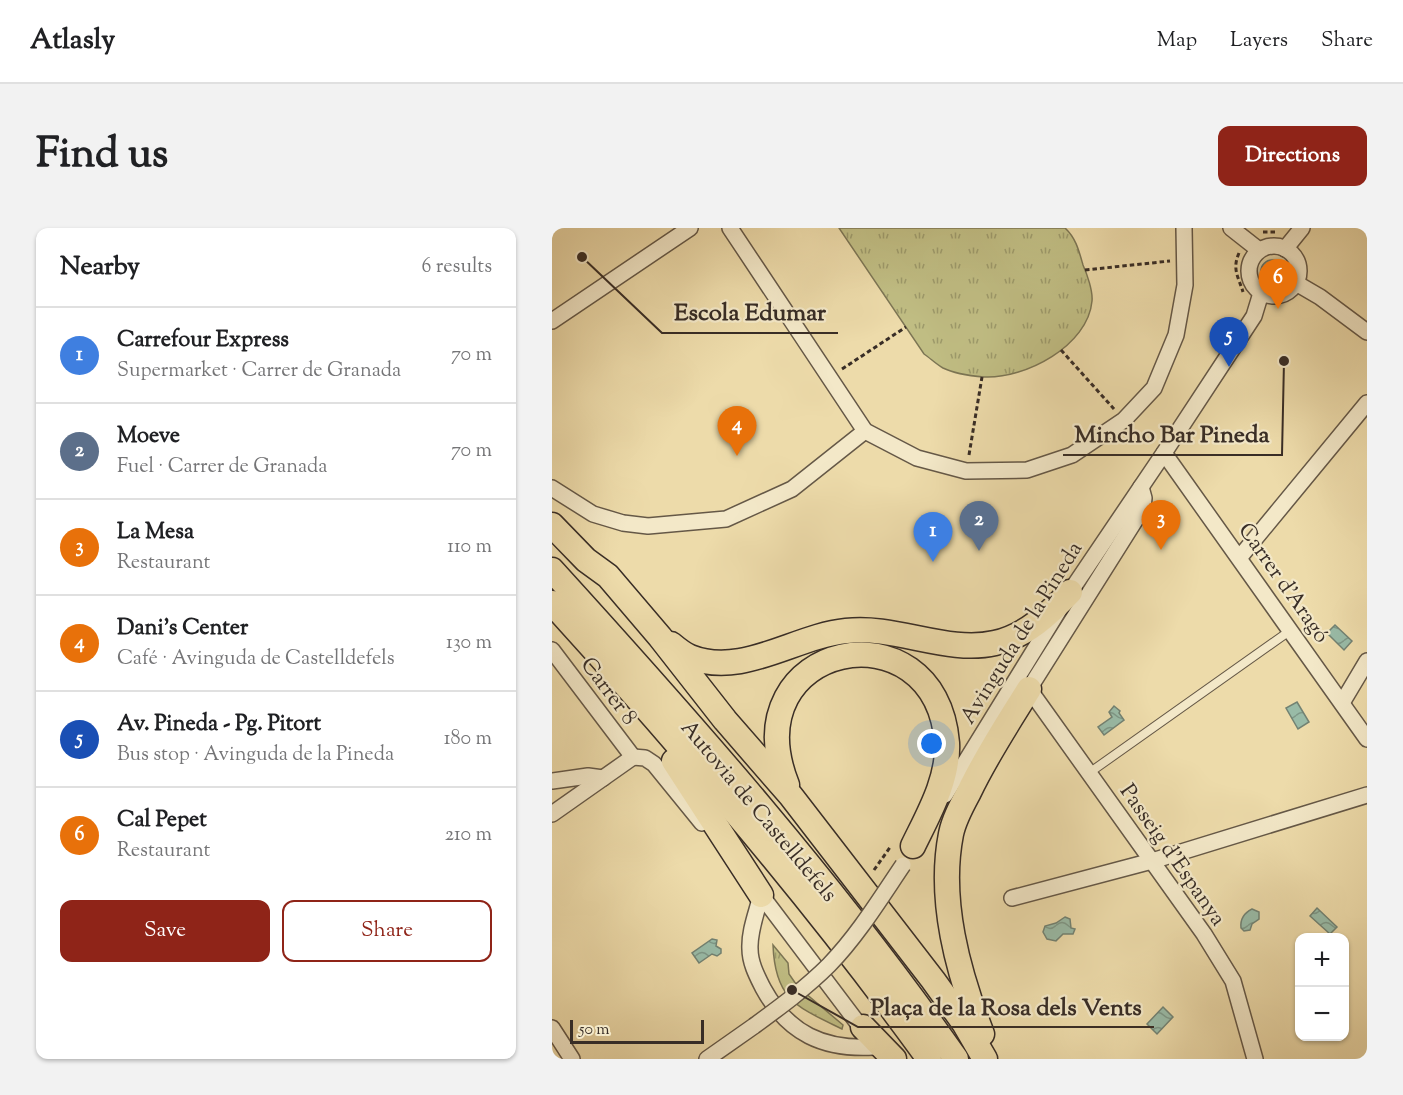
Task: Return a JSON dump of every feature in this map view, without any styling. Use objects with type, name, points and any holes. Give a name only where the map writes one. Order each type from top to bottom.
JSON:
[{"type":"highway","points":[[552,506],[592,551],[608,576],[660,637],[725,720],[791,796],[933,980],[986,1059]]},
{"type":"highway","points":[[552,525],[586,560],[608,576]]},
{"type":"highway","name":"Autovia de Castelldefels","points":[[552,570],[624,650],[808,866],[921,1008],[956,1059]]},
{"type":"highway","points":[[660,637],[689,657],[707,662],[745,660],[825,635],[856,630],[873,629],[957,644],[993,644],[1029,629],[1070,592]]},
{"type":"highway","name":"Autovia de Castelldefels","points":[[552,603],[633,693],[817,913],[867,975],[929,1059]]},
{"type":"highway","points":[[791,796],[779,766],[776,746],[777,725],[787,698],[800,678],[821,664],[847,656],[872,655],[886,657],[899,663],[912,671],[931,693],[943,720],[947,744],[942,778],[935,798],[904,851]]},
{"type":"highway","points":[[992,1059],[975,1016],[951,929],[945,890],[948,858],[951,833],[983,762],[1029,689]]},
{"type":"highway","points":[[633,693],[761,895]]},
{"type":"street","points":[[552,321],[690,228]]},
{"type":"street","points":[[730,228],[866,430],[917,458],[966,471],[1027,470],[1072,455],[1124,420],[1154,388],[1176,335],[1185,285],[1184,233]]},
{"type":"street","points":[[1230,228],[1253,245],[1285,249],[1292,253],[1299,268],[1296,283],[1291,290],[1276,296],[1261,293],[1254,288],[1248,272],[1253,245]]},
{"type":"street","points":[[1285,249],[1302,228]]},
{"type":"street","points":[[1296,283],[1320,297],[1367,332]]},
{"type":"street","name":"Avinguda de la Pineda","points":[[707,1059],[796,994],[830,964],[859,930],[904,851],[1070,592],[1254,316],[1261,293]]},
{"type":"street","points":[[1240,557],[1367,403]]},
{"type":"street","points":[[552,488],[593,514],[623,523],[648,526],[726,519],[792,489],[866,430]]},
{"type":"street","name":"Carrer d'Aragó","points":[[1164,453],[1367,739]]},
{"type":"street","name":"Avinguda de la Pineda","points":[[1029,689],[1143,508],[1142,487]]},
{"type":"street","name":"Carrer 8","points":[[552,650],[633,757]]},
{"type":"street","points":[[1342,703],[1367,661]]},
{"type":"street","name":"Passeig d'Espanya","points":[[1029,689],[1204,934],[1233,981],[1255,1059]]},
{"type":"street","points":[[552,814],[633,757],[645,758],[654,764],[761,895],[878,1048]]},
{"type":"street","points":[[552,781],[588,776],[603,778]]},
{"type":"street","points":[[1012,898],[1152,861],[1367,795]]},
{"type":"street","points":[[761,895],[749,950],[753,965],[770,1000],[787,1021],[820,1042],[841,1047],[878,1048]]},
{"type":"street","points":[[552,1028],[572,1059]]},
{"type":"lane","points":[[1089,773],[1291,630]]},
{"type":"path","points":[[1244,299],[1235,263],[1253,245],[1255,233],[1277,232],[1283,229]]},
{"type":"path","points":[[1085,270],[1183,260]]},
{"type":"path","points":[[829,378],[906,327]]},
{"type":"path","points":[[1061,350],[1124,420]]},
{"type":"path","points":[[966,471],[982,377]]},
{"type":"path","points":[[869,877],[904,851]]},
{"type":"green space","points":[[839,228],[1065,228],[1077,245],[1092,292],[1088,317],[1079,332],[1067,345],[1052,357],[1035,366],[1000,376],[984,377],[947,370],[924,354]]},
{"type":"green space","points":[[773,945],[788,963],[789,974],[798,987],[843,1025],[842,1029],[801,1007],[791,999],[778,978]]},
{"type":"water","points":[[1272,260],[1282,267],[1283,271],[1276,281],[1272,282],[1262,275],[1261,271],[1268,261]]},
{"type":"water","points":[[1335,625],[1352,641],[1344,650],[1327,633]]},
{"type":"water","points":[[1297,702],[1309,722],[1298,729],[1286,708]]},
{"type":"water","points":[[1114,706],[1120,711],[1124,720],[1104,735],[1098,727],[1112,717],[1109,712]]},
{"type":"water","points":[[1317,908],[1337,927],[1329,933],[1310,916]]},
{"type":"water","points":[[1252,909],[1259,912],[1259,919],[1252,924],[1250,930],[1244,931],[1241,928],[1242,919]]},
{"type":"water","points":[[1065,917],[1070,919],[1071,928],[1075,929],[1073,934],[1063,934],[1056,941],[1047,939],[1043,932],[1045,926]]},
{"type":"water","points":[[712,939],[717,940],[716,946],[721,949],[721,953],[717,956],[712,954],[699,963],[692,953]]},
{"type":"water","points":[[1163,1007],[1173,1017],[1157,1034],[1147,1024]]},
{"type":"place","name":"Escola Edumar","points":[[582,257]]},
{"type":"place","name":"Cal Pepet","points":[[1278,309]]},
{"type":"place","name":"Mincho Bar Pineda","points":[[1284,361]]},
{"type":"place","name":"Av. Pineda - Pg. Pitort","points":[[1229,367]]},
{"type":"place","name":"Dani's Center","points":[[737,456]]},
{"type":"place","name":"La Mesa","points":[[1161,550]]},
{"type":"place","name":"Moeve","points":[[979,551]]},
{"type":"place","name":"Carrefour Express","points":[[933,562]]},
{"type":"place","name":"Plaça de la Rosa dels Vents","points":[[792,990]]}]
